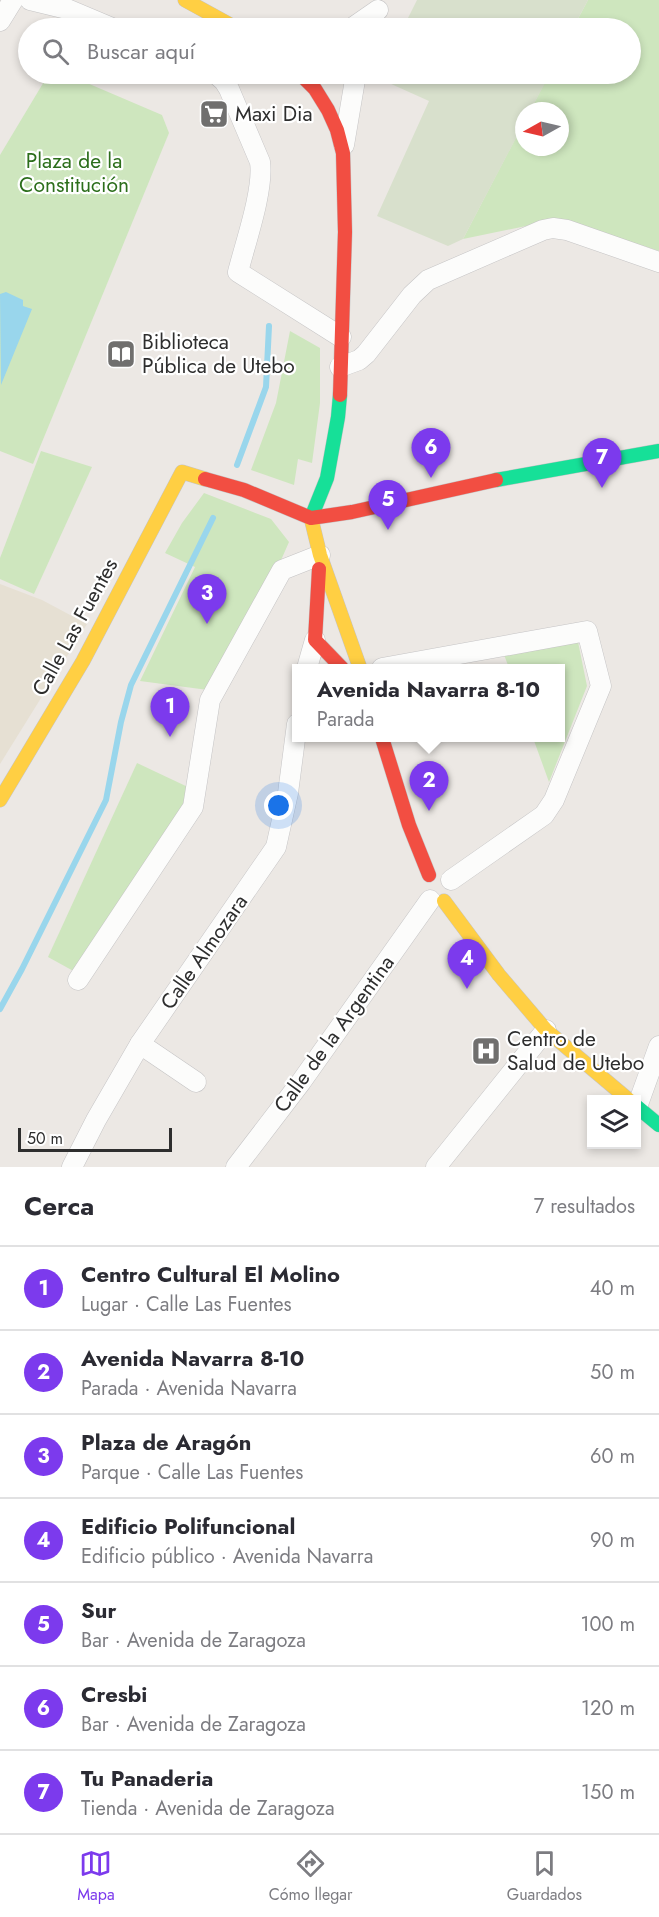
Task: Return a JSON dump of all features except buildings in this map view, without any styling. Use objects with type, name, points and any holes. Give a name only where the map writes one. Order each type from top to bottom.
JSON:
[{"type":"street","points":[[0,21],[13,0]]},
{"type":"street","points":[[30,0],[67,9],[88,18]]},
{"type":"street","points":[[185,0],[218,18]]},
{"type":"street","points":[[226,84],[260,162],[261,170],[259,189],[238,273],[341,337]]},
{"type":"street","points":[[310,84],[328,110],[337,130],[343,153]]},
{"type":"street","points":[[354,84],[343,153],[345,232],[338,417],[324,489],[311,518],[320,555],[358,664]]},
{"type":"street","points":[[340,368],[359,360],[366,354],[412,295],[428,280],[543,230],[552,228],[567,230],[659,262]]},
{"type":"street","points":[[311,518],[352,512],[519,475],[659,451]]},
{"type":"street","name":"Calle Las Fuentes","points":[[0,800],[83,661],[182,472],[244,490],[311,518]]},
{"type":"street","points":[[307,664],[315,634],[320,555]]},
{"type":"street","points":[[78,980],[193,807],[210,700],[282,570],[320,555]]},
{"type":"street","points":[[315,634],[327,623],[343,622]]},
{"type":"street","points":[[409,664],[587,631],[601,686],[554,800],[544,815],[451,880]]},
{"type":"street","points":[[315,634],[338,664]]},
{"type":"street","name":"Calle Almozara","points":[[72,1167],[140,1044],[276,847],[288,793],[295,742]]},
{"type":"street","points":[[383,742],[409,825],[429,875]]},
{"type":"street","points":[[437,901],[451,895],[453,890],[451,880],[444,873],[429,875],[423,883],[424,893],[437,901],[546,1030],[623,1095]]},
{"type":"street","name":"Calle de la Argentina","points":[[236,1167],[437,901]]},
{"type":"street","points":[[440,1166],[546,1030]]},
{"type":"street","points":[[140,1044],[195,1082]]},
{"type":"street","points":[[638,1095],[659,1046]]},
{"type":"street","points":[[641,1110],[659,1125]]},
{"type":"shaded area","points":[[0,584],[42,600],[87,624],[0,764]]},
{"type":"green space","points":[[417,0],[588,0],[578,18],[408,18]]},
{"type":"green space","points":[[588,0],[659,0],[659,251],[560,219],[463,239],[515,139],[515,156],[569,156],[569,102],[535,102],[544,84],[641,84],[641,18],[578,18]]},
{"type":"green space","name":"Plaza de la Constitución","points":[[43,84],[89,84],[162,115],[169,133],[33,464],[0,451],[0,155]]},
{"type":"green space","points":[[391,84],[545,84],[535,102],[515,102],[515,140],[463,239],[448,246],[377,216],[429,101]]},
{"type":"green space","points":[[290,331],[320,348],[320,403],[312,463],[298,459],[294,485],[251,470],[276,403]]},
{"type":"green space","points":[[41,451],[92,467],[34,594],[0,579],[0,558]]},
{"type":"green space","points":[[204,493],[271,519],[289,542],[278,567],[208,690],[140,681],[195,567],[165,553],[182,523]]},
{"type":"green space","points":[[577,637],[587,686],[565,742],[565,664],[508,664],[503,652]]},
{"type":"green space","points":[[534,742],[565,742],[549,782]]},
{"type":"green space","points":[[137,763],[190,788],[187,805],[77,973],[48,957]]},
{"type":"water","points":[[6,292],[23,300],[23,306],[32,309],[1,385],[0,294]]},
{"type":"waterway","points":[[237,465],[266,387],[269,326]]},
{"type":"waterway","points":[[0,1009],[106,800],[121,722],[131,685],[213,518]]},
{"type":"traffic: fast","points":[[311,518],[327,478],[340,395]]},
{"type":"traffic: fast","points":[[496,480],[659,451]]},
{"type":"traffic: fast","points":[[641,1110],[659,1125]]},
{"type":"traffic: slow","points":[[185,0],[218,18]]},
{"type":"traffic: slow","points":[[0,800],[83,661],[182,472],[205,479]]},
{"type":"traffic: slow","points":[[311,518],[320,555],[359,664]]},
{"type":"traffic: slow","points":[[444,901],[499,975],[546,1030],[623,1095]]},
{"type":"traffic: jam","points":[[310,84],[328,110],[337,130],[343,153],[345,232],[340,395]]},
{"type":"traffic: jam","points":[[205,479],[244,490],[311,518],[352,512],[496,480]]},
{"type":"traffic: jam","points":[[319,569],[315,640],[338,664]]},
{"type":"traffic: jam","points":[[383,742],[409,825],[429,875]]},
{"type":"place","name":"Maxi Dia","points":[[214,114]]},
{"type":"place","name":"Biblioteca Pública de Utebo","points":[[121,354]]},
{"type":"place","name":"Cresbi","points":[[431,478]]},
{"type":"place","name":"Tu Panaderia","points":[[602,488]]},
{"type":"place","name":"Sur","points":[[388,530]]},
{"type":"place","name":"Plaza de Aragón","points":[[207,624]]},
{"type":"place","name":"Centro Cultural El Molino","points":[[170,737]]},
{"type":"place","name":"Avenida Navarra 8-10","points":[[429,811]]},
{"type":"place","name":"Edificio Polifuncional","points":[[467,989]]},
{"type":"place","name":"Centro de Salud de Utebo","points":[[486,1051]]}]
